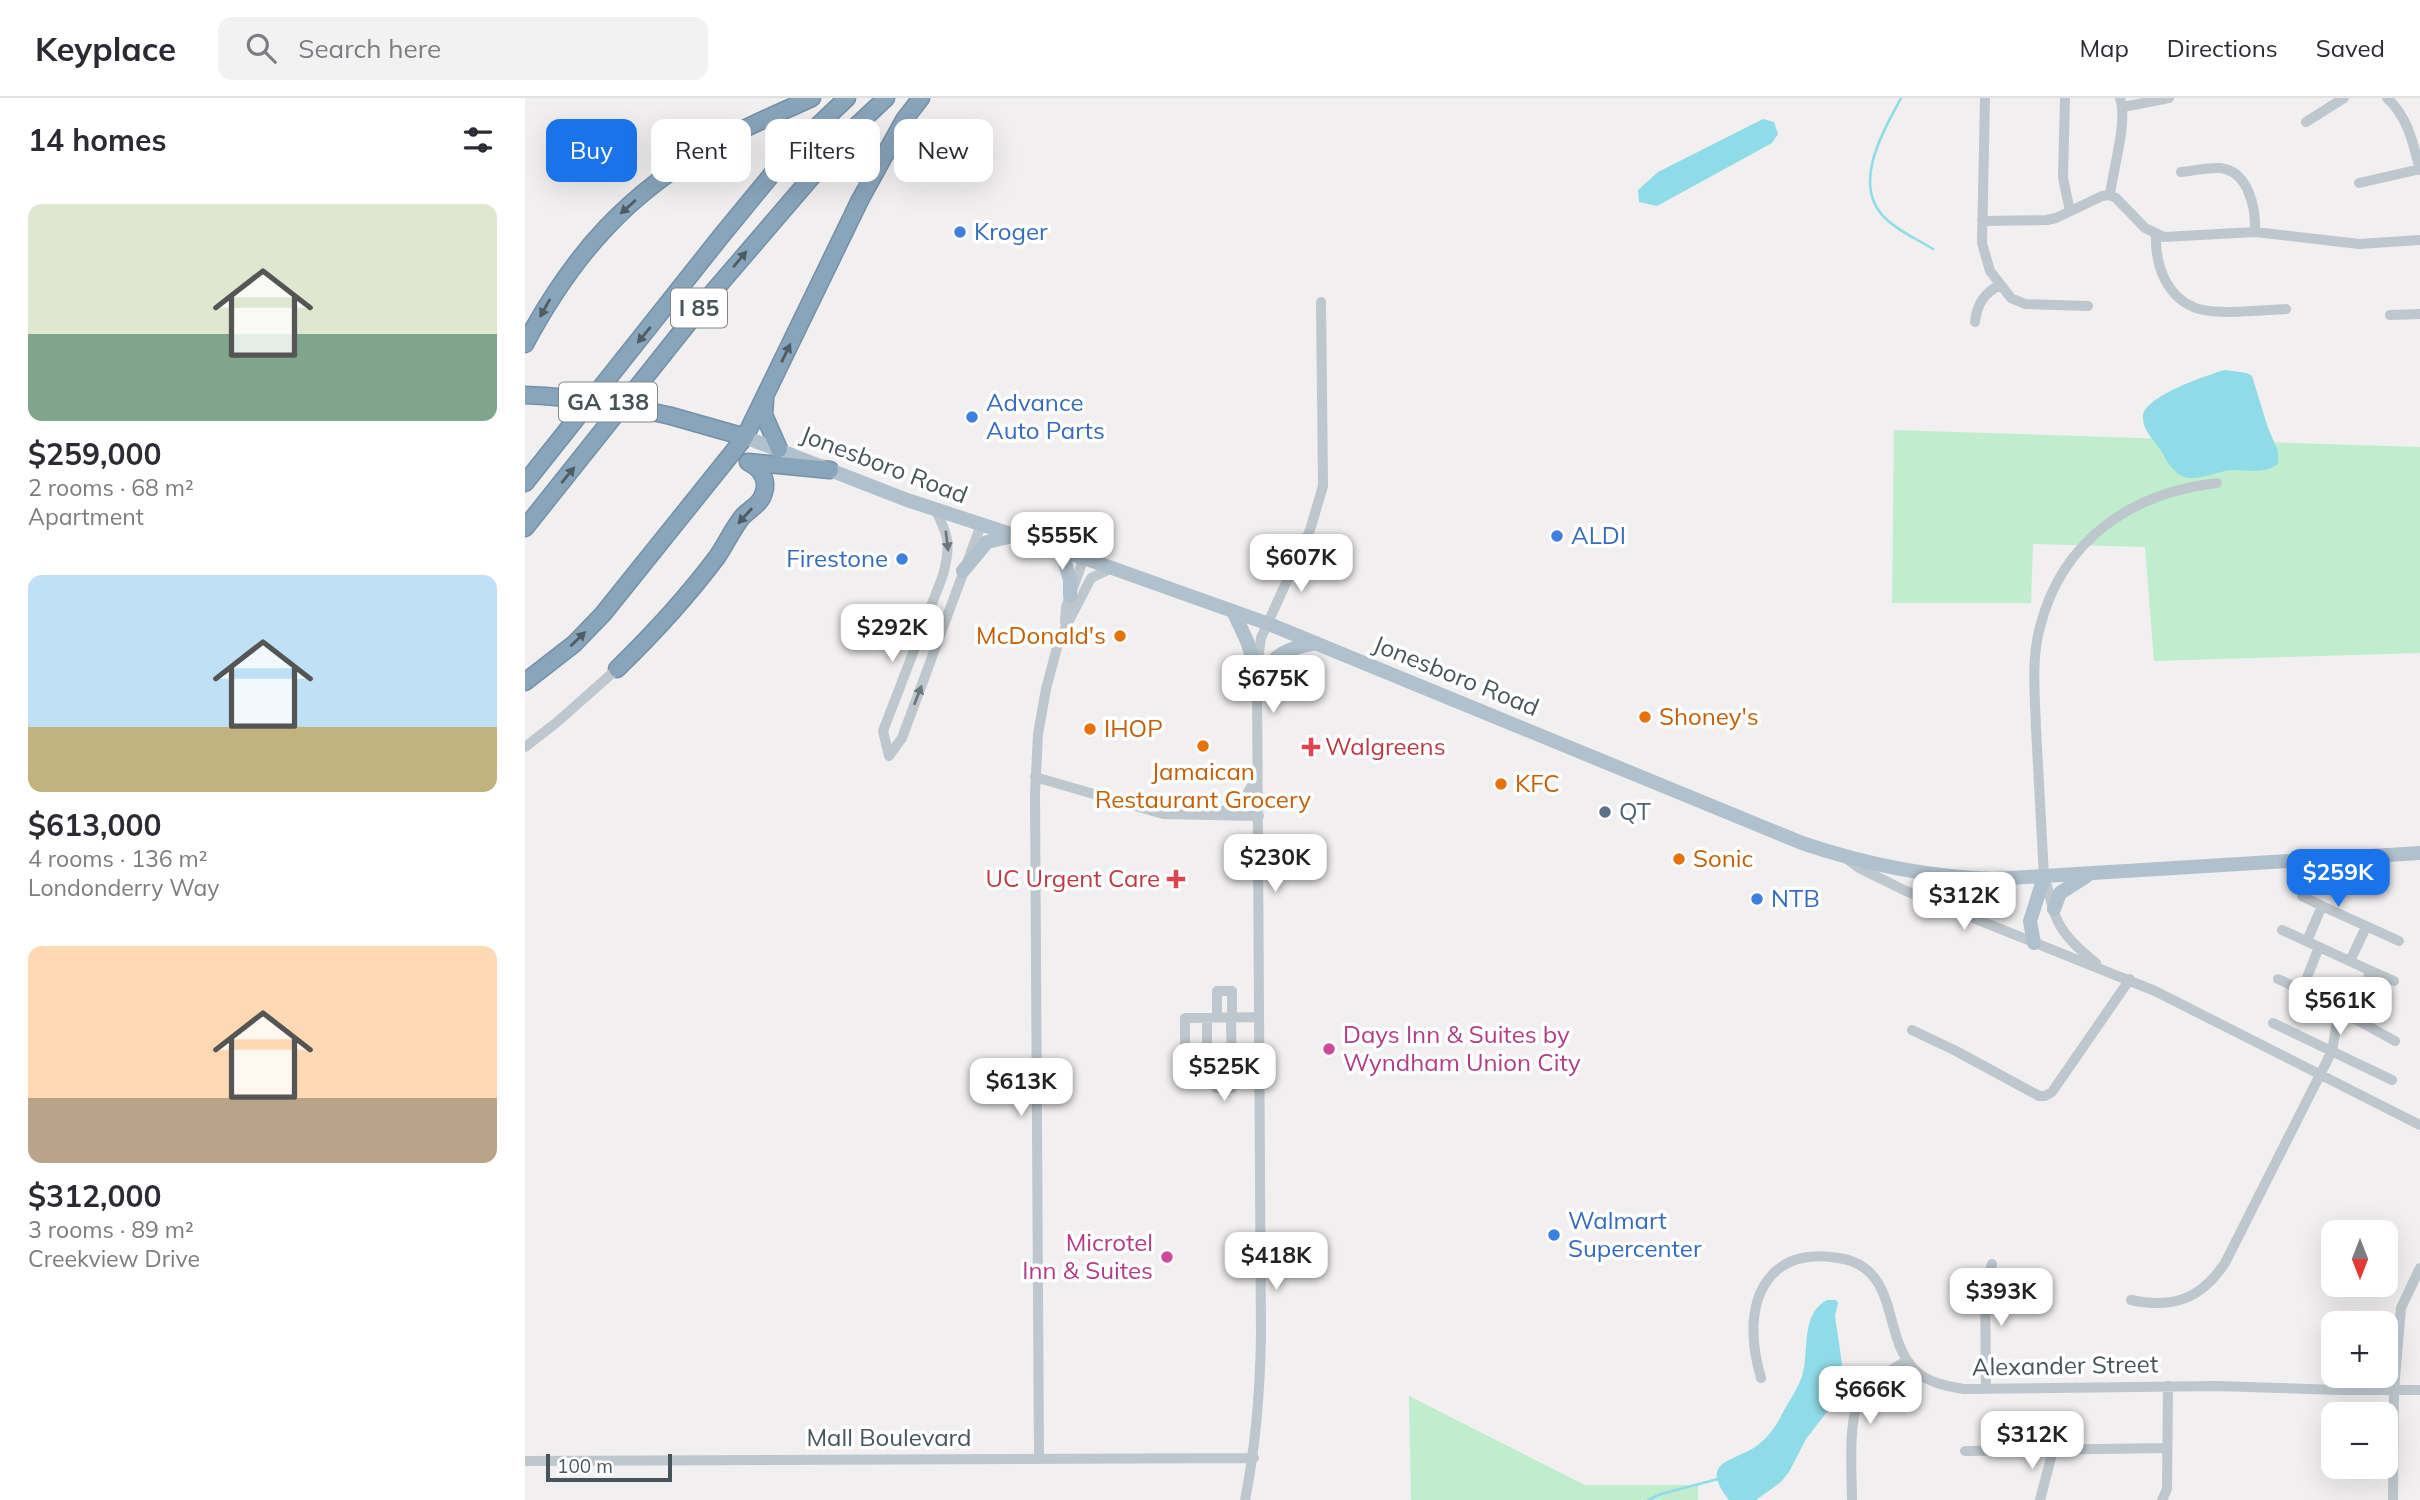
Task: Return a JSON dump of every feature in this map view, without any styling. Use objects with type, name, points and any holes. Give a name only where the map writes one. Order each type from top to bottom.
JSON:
[{"type":"highway","points":[[525,344],[548,301],[576,262],[607,226],[648,189],[680,165],[720,141],[811,98]]},
{"type":"highway","name":"I 85","points":[[525,484],[791,151],[847,98]]},
{"type":"highway","name":"I 85","points":[[525,528],[713,292],[852,130],[886,98]]},
{"type":"highway","points":[[525,682],[575,644],[603,614],[745,437],[860,200],[904,120],[921,98]]},
{"type":"highway","name":"Jonesboro Road","points":[[525,395],[609,402],[745,437]]},
{"type":"highway","points":[[765,396],[764,415],[779,449]]},
{"type":"highway","points":[[719,469],[729,463],[748,462],[829,470]]},
{"type":"highway","points":[[617,669],[659,628],[718,556],[743,517],[761,500],[765,487],[763,476],[748,462]]},
{"type":"main road","name":"Jonesboro Road","points":[[745,437],[935,509],[1084,558],[1269,624],[1802,843],[1887,867],[1949,876],[1994,879],[2044,877]]},
{"type":"main road","points":[[963,571],[987,542],[1014,536]]},
{"type":"main road","points":[[1062,552],[1070,580],[1070,596]]},
{"type":"main road","points":[[1233,611],[1247,641],[1257,673]]},
{"type":"main road","points":[[1257,690],[1274,658],[1284,651],[1316,643]]},
{"type":"main road","name":"GA 138","points":[[2044,877],[2420,853]]},
{"type":"main road","points":[[2054,909],[2060,893],[2089,874]]},
{"type":"main road","points":[[2034,943],[2030,920],[2044,877]]},
{"type":"street","points":[[1985,98],[1982,221],[1985,257],[1990,271],[2011,298],[2025,304],[2088,306]]},
{"type":"street","points":[[2065,98],[2063,178],[2070,211]]},
{"type":"street","points":[[2110,195],[2123,121],[2122,102],[2169,98]]},
{"type":"street","points":[[2306,122],[2344,98]]},
{"type":"street","points":[[2359,183],[2420,170],[2404,118],[2387,98]]},
{"type":"street","points":[[2181,172],[2219,168],[2235,174],[2252,200],[2256,216],[2255,232]]},
{"type":"street","points":[[1982,221],[2047,220],[2102,195],[2110,195],[2156,234],[2173,238],[2255,232],[2359,244],[2420,240]]},
{"type":"street","points":[[2156,234],[2155,255],[2162,275],[2173,292],[2190,305],[2209,311],[2286,309]]},
{"type":"street","points":[[1975,322],[1981,300],[1990,290],[2000,285]]},
{"type":"street","points":[[1245,1500],[1254,1458],[1261,1336],[1257,673],[1259,647],[1315,520],[1323,486],[1321,302]]},
{"type":"street","points":[[2390,315],[2420,314]]},
{"type":"street","points":[[2044,877],[2034,664],[2039,628],[2052,593],[2078,552],[2117,516],[2165,492],[2217,483]]},
{"type":"street","points":[[935,509],[947,533],[949,552],[943,575],[883,731],[889,756],[902,738],[981,525]]},
{"type":"street","points":[[1065,626],[1070,596],[1084,558]]},
{"type":"street","points":[[1039,1459],[1035,778],[1038,734],[1056,648],[1065,626],[1090,580],[1112,568]]},
{"type":"street","points":[[525,747],[617,669]]},
{"type":"street","points":[[1202,816],[1241,804],[1258,774]]},
{"type":"street","points":[[1035,778],[1163,814],[1259,816]]},
{"type":"street","name":"Jonesboro Road","points":[[1844,857],[1859,868],[1906,891],[2130,979],[2420,1125]]},
{"type":"street","name":"Jonesboro Road","points":[[2044,877],[2063,932],[2103,969]]},
{"type":"street","points":[[2302,895],[2399,942]]},
{"type":"street","points":[[2307,941],[2322,906]]},
{"type":"street","points":[[2350,961],[2366,926]]},
{"type":"street","points":[[2282,930],[2394,981]]},
{"type":"street","points":[[2302,989],[2319,947]]},
{"type":"street","points":[[2364,1023],[2369,970]]},
{"type":"street","points":[[1912,1030],[2039,1096],[2045,1096],[2052,1092],[2130,979]]},
{"type":"street","points":[[2278,979],[2302,989],[2395,1041]]},
{"type":"street","points":[[1217,991],[1232,991],[1231,1088],[1216,1088],[1212,1061],[1212,1018],[1217,991]]},
{"type":"street","points":[[2131,1300],[2153,1305],[2176,1302],[2197,1293],[2215,1278],[2332,1051],[2339,1010]]},
{"type":"street","points":[[1259,1017],[1185,1018],[1185,1061],[1260,1060]]},
{"type":"street","points":[[2273,1023],[2392,1080]]},
{"type":"street","points":[[1761,1378],[1755,1356],[1755,1309],[1761,1290],[1772,1275],[1785,1263],[1822,1255],[1852,1260],[1868,1269],[1881,1287],[1906,1361],[1867,1387],[1859,1398],[1853,1436],[1852,1500]]},
{"type":"street","points":[[1986,1389],[1985,1286],[1992,1264]]},
{"type":"street","points":[[2393,1500],[2394,1390],[2401,1308],[2420,1268]]},
{"type":"street","name":"Alexander Street","points":[[1906,1361],[1923,1377],[1941,1385],[1964,1389],[2168,1386],[2420,1390]]},
{"type":"street","points":[[2162,1500],[2167,1489],[2168,1386]]},
{"type":"street","points":[[1965,1451],[2167,1448]]},
{"type":"street","points":[[2040,1500],[2053,1450]]},
{"type":"street","name":"Mall Boulevard","points":[[525,1461],[1254,1458]]},
{"type":"green space","points":[[1894,430],[2420,447],[2420,653],[2154,661],[2145,547],[2033,544],[2031,603],[1892,603]]},
{"type":"green space","points":[[1409,1396],[1585,1485],[1698,1485],[1698,1500],[1411,1500]]},
{"type":"water","points":[[1763,119],[1774,122],[1778,134],[1772,143],[1657,206],[1639,202],[1638,190],[1658,172]]},
{"type":"water","points":[[2225,370],[2252,376],[2278,451],[2278,464],[2261,470],[2232,470],[2200,477],[2184,477],[2172,467],[2144,425],[2146,408],[2165,394],[2192,381]]},
{"type":"water","points":[[1827,1300],[1836,1300],[1838,1303],[1835,1316],[1842,1364],[1836,1400],[1806,1439],[1781,1482],[1756,1500],[1729,1500],[1720,1487],[1718,1470],[1730,1459],[1758,1445],[1777,1424],[1803,1373],[1807,1332],[1813,1314]]},
{"type":"waterway","points":[[1901,98],[1874,156],[1870,188],[1874,202],[1888,221],[1933,249]]},
{"type":"waterway","points":[[1648,1500],[1718,1479]]},
{"type":"place","name":"Kroger","points":[[960,232]]},
{"type":"place","name":"Advance Auto Parts","points":[[972,417]]},
{"type":"place","name":"ALDI","points":[[1557,536]]},
{"type":"place","name":"Firestone","points":[[902,559]]},
{"type":"place","name":"McDonald's","points":[[1120,636]]},
{"type":"place","name":"Shoney's","points":[[1645,717]]},
{"type":"place","name":"IHOP","points":[[1090,729]]},
{"type":"place","name":"Jamaican Restaurant Grocery","points":[[1203,746]]},
{"type":"place","name":"Walgreens","points":[[1311,747]]},
{"type":"place","name":"KFC","points":[[1501,784]]},
{"type":"place","name":"QT","points":[[1605,812]]},
{"type":"place","name":"Sonic","points":[[1679,859]]},
{"type":"place","name":"UC Urgent Care","points":[[1176,879]]},
{"type":"place","name":"NTB","points":[[1757,899]]},
{"type":"place","name":"Days Inn & Suites by Wyndham Union City","points":[[1329,1049]]},
{"type":"place","name":"Walmart Supercenter","points":[[1554,1235]]},
{"type":"place","name":"Microtel Inn & Suites","points":[[1167,1257]]}]
